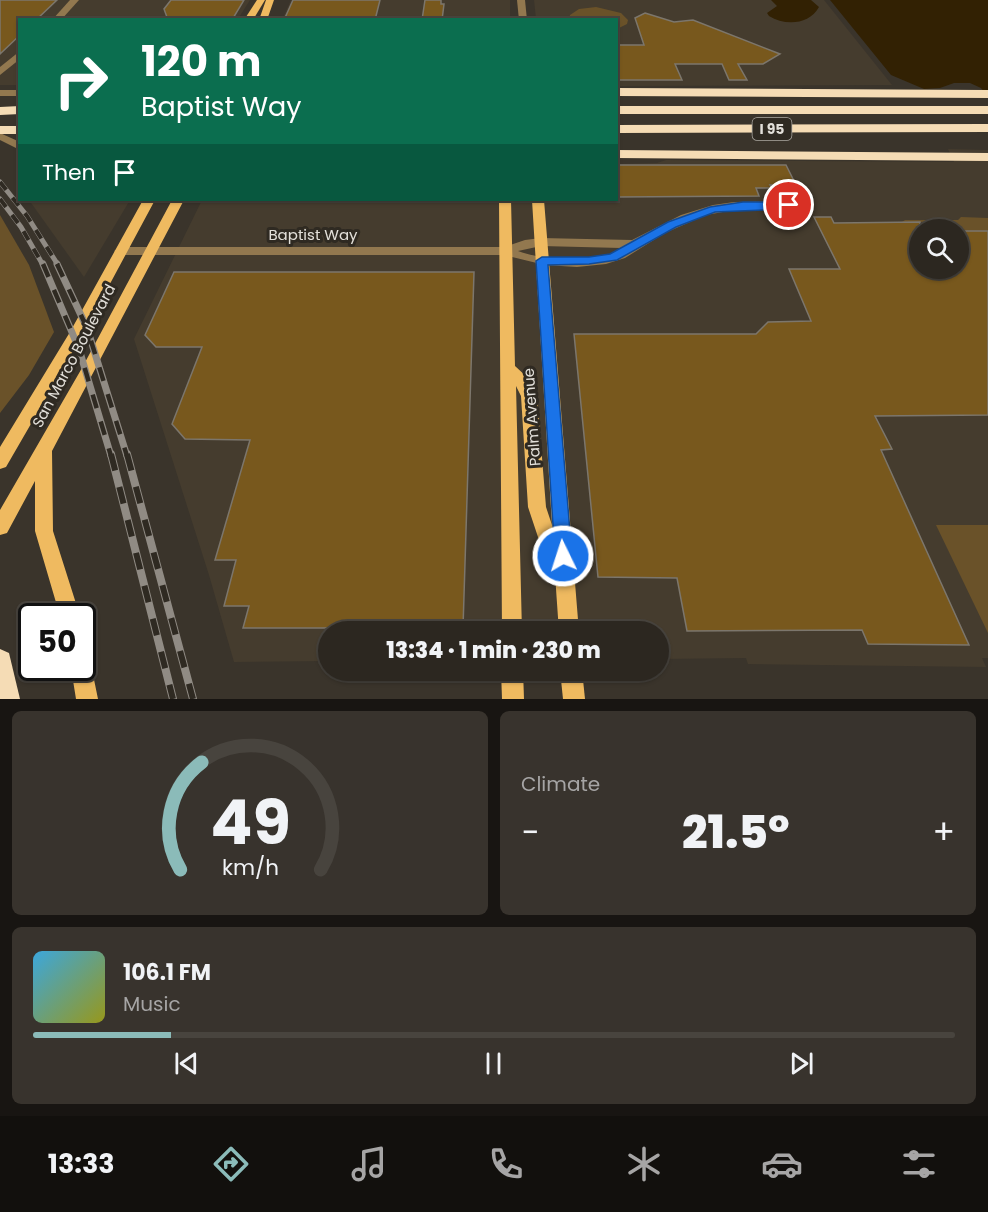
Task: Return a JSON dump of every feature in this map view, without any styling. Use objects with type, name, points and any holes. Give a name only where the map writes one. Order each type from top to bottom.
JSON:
[{"type":"highway","points":[[618,92],[988,94]]},
{"type":"highway","points":[[0,111],[18,110]]},
{"type":"highway","name":"I 95","points":[[618,110],[988,110]]},
{"type":"highway","name":"I 95","points":[[618,129],[988,128]]},
{"type":"highway","points":[[0,130],[18,130]]},
{"type":"highway","points":[[618,154],[988,157]]},
{"type":"highway","points":[[0,662],[7,699]]},
{"type":"main road","points":[[249,18],[261,0]]},
{"type":"main road","points":[[263,18],[270,0]]},
{"type":"main road","name":"San Marco Boulevard","points":[[0,462],[76,334],[148,201]]},
{"type":"main road","name":"San Marco Boulevard","points":[[0,527],[44,450],[177,201]]},
{"type":"main road","name":"Palm Avenue","points":[[505,201],[512,621]]},
{"type":"main road","name":"Palm Avenue","points":[[538,201],[568,621]]},
{"type":"main road","points":[[507,367],[522,382],[529,396],[537,507],[546,534],[563,556]]},
{"type":"main road","points":[[44,450],[44,531],[66,603]]},
{"type":"main road","points":[[84,681],[87,699]]},
{"type":"main road","points":[[512,681],[513,699]]},
{"type":"main road","points":[[572,681],[573,699]]},
{"type":"street","points":[[58,18],[75,0]]},
{"type":"street","points":[[521,0],[523,18]]},
{"type":"street","points":[[0,72],[18,56]]},
{"type":"street","points":[[0,93],[18,93]]},
{"type":"street","points":[[0,136],[18,146]]},
{"type":"street","name":"Baptist Way","points":[[505,251],[521,258],[542,261],[602,259],[619,255],[634,244],[672,224],[714,209],[789,205]]},
{"type":"street","name":"Baptist Way","points":[[121,251],[505,251],[541,242],[634,244]]},
{"type":"shaded area","points":[[0,0],[250,0],[239,18],[18,18],[18,85],[0,85]]},
{"type":"shaded area","points":[[291,0],[510,0],[510,18],[283,18]]},
{"type":"shaded area","points":[[534,0],[824,0],[892,85],[618,86],[618,18],[536,18]]},
{"type":"shaded area","points":[[771,0],[811,0],[819,7],[815,13],[803,20],[782,21],[767,13],[777,6]]},
{"type":"shaded area","points":[[830,0],[988,0],[988,97],[981,88],[970,83],[954,83],[940,88],[924,89],[891,75]]},
{"type":"shaded area","points":[[596,7],[621,13],[628,20],[627,24],[618,28],[618,18],[569,18],[579,9]]},
{"type":"shaded area","points":[[948,149],[988,150],[988,658],[982,658],[986,667],[748,664],[746,658],[669,659],[669,621],[318,621],[318,661],[234,662],[209,575],[134,339],[202,201],[618,201],[618,164],[657,163],[666,160],[954,162]]},
{"type":"shaded area","points":[[30,201],[129,201],[84,277]]},
{"type":"shaded area","points":[[0,215],[29,265],[54,332],[29,375],[0,413]]},
{"type":"shaded area","points":[[961,217],[988,218],[988,231],[969,231],[969,219],[959,219]]},
{"type":"shaded area","points":[[936,525],[988,525],[988,633]]},
{"type":"building","points":[[0,0],[57,0],[38,18],[18,18],[18,37],[0,54]]},
{"type":"building","points":[[171,0],[244,0],[233,18],[167,18],[164,9]]},
{"type":"building","points":[[293,0],[380,0],[376,18],[285,18]]},
{"type":"building","points":[[425,0],[441,0],[441,4],[444,4],[442,18],[422,18]]},
{"type":"building","points":[[645,13],[674,22],[693,20],[780,54],[763,64],[738,64],[747,80],[729,80],[722,64],[675,64],[682,80],[618,80],[618,45],[644,45],[635,18]]},
{"type":"building","points":[[618,165],[786,165],[796,185],[770,185],[772,188],[756,188],[759,196],[618,197]]},
{"type":"building","points":[[814,217],[831,217],[834,223],[909,222],[909,279],[969,279],[969,231],[988,231],[988,415],[875,416],[892,449],[881,450],[969,645],[868,644],[862,630],[687,631],[677,578],[598,577],[574,334],[756,334],[768,322],[811,321],[789,269],[840,269]]},
{"type":"building","points":[[174,272],[474,272],[463,621],[318,621],[318,628],[243,628],[249,606],[224,606],[236,560],[215,560],[250,440],[185,439],[172,424],[202,347],[156,347],[145,335]]},
{"type":"railway","points":[[0,182],[27,216],[58,265]]},
{"type":"railway","points":[[0,199],[21,227],[43,265]]},
{"type":"railway","points":[[43,264],[79,349],[111,456]]},
{"type":"railway","points":[[57,264],[87,328],[127,456]]},
{"type":"railway","points":[[111,454],[173,699]]},
{"type":"railway","points":[[127,454],[193,699]]},
{"type":"route","points":[[563,556],[542,261],[589,261],[613,257],[672,224],[714,209],[789,205]]}]
